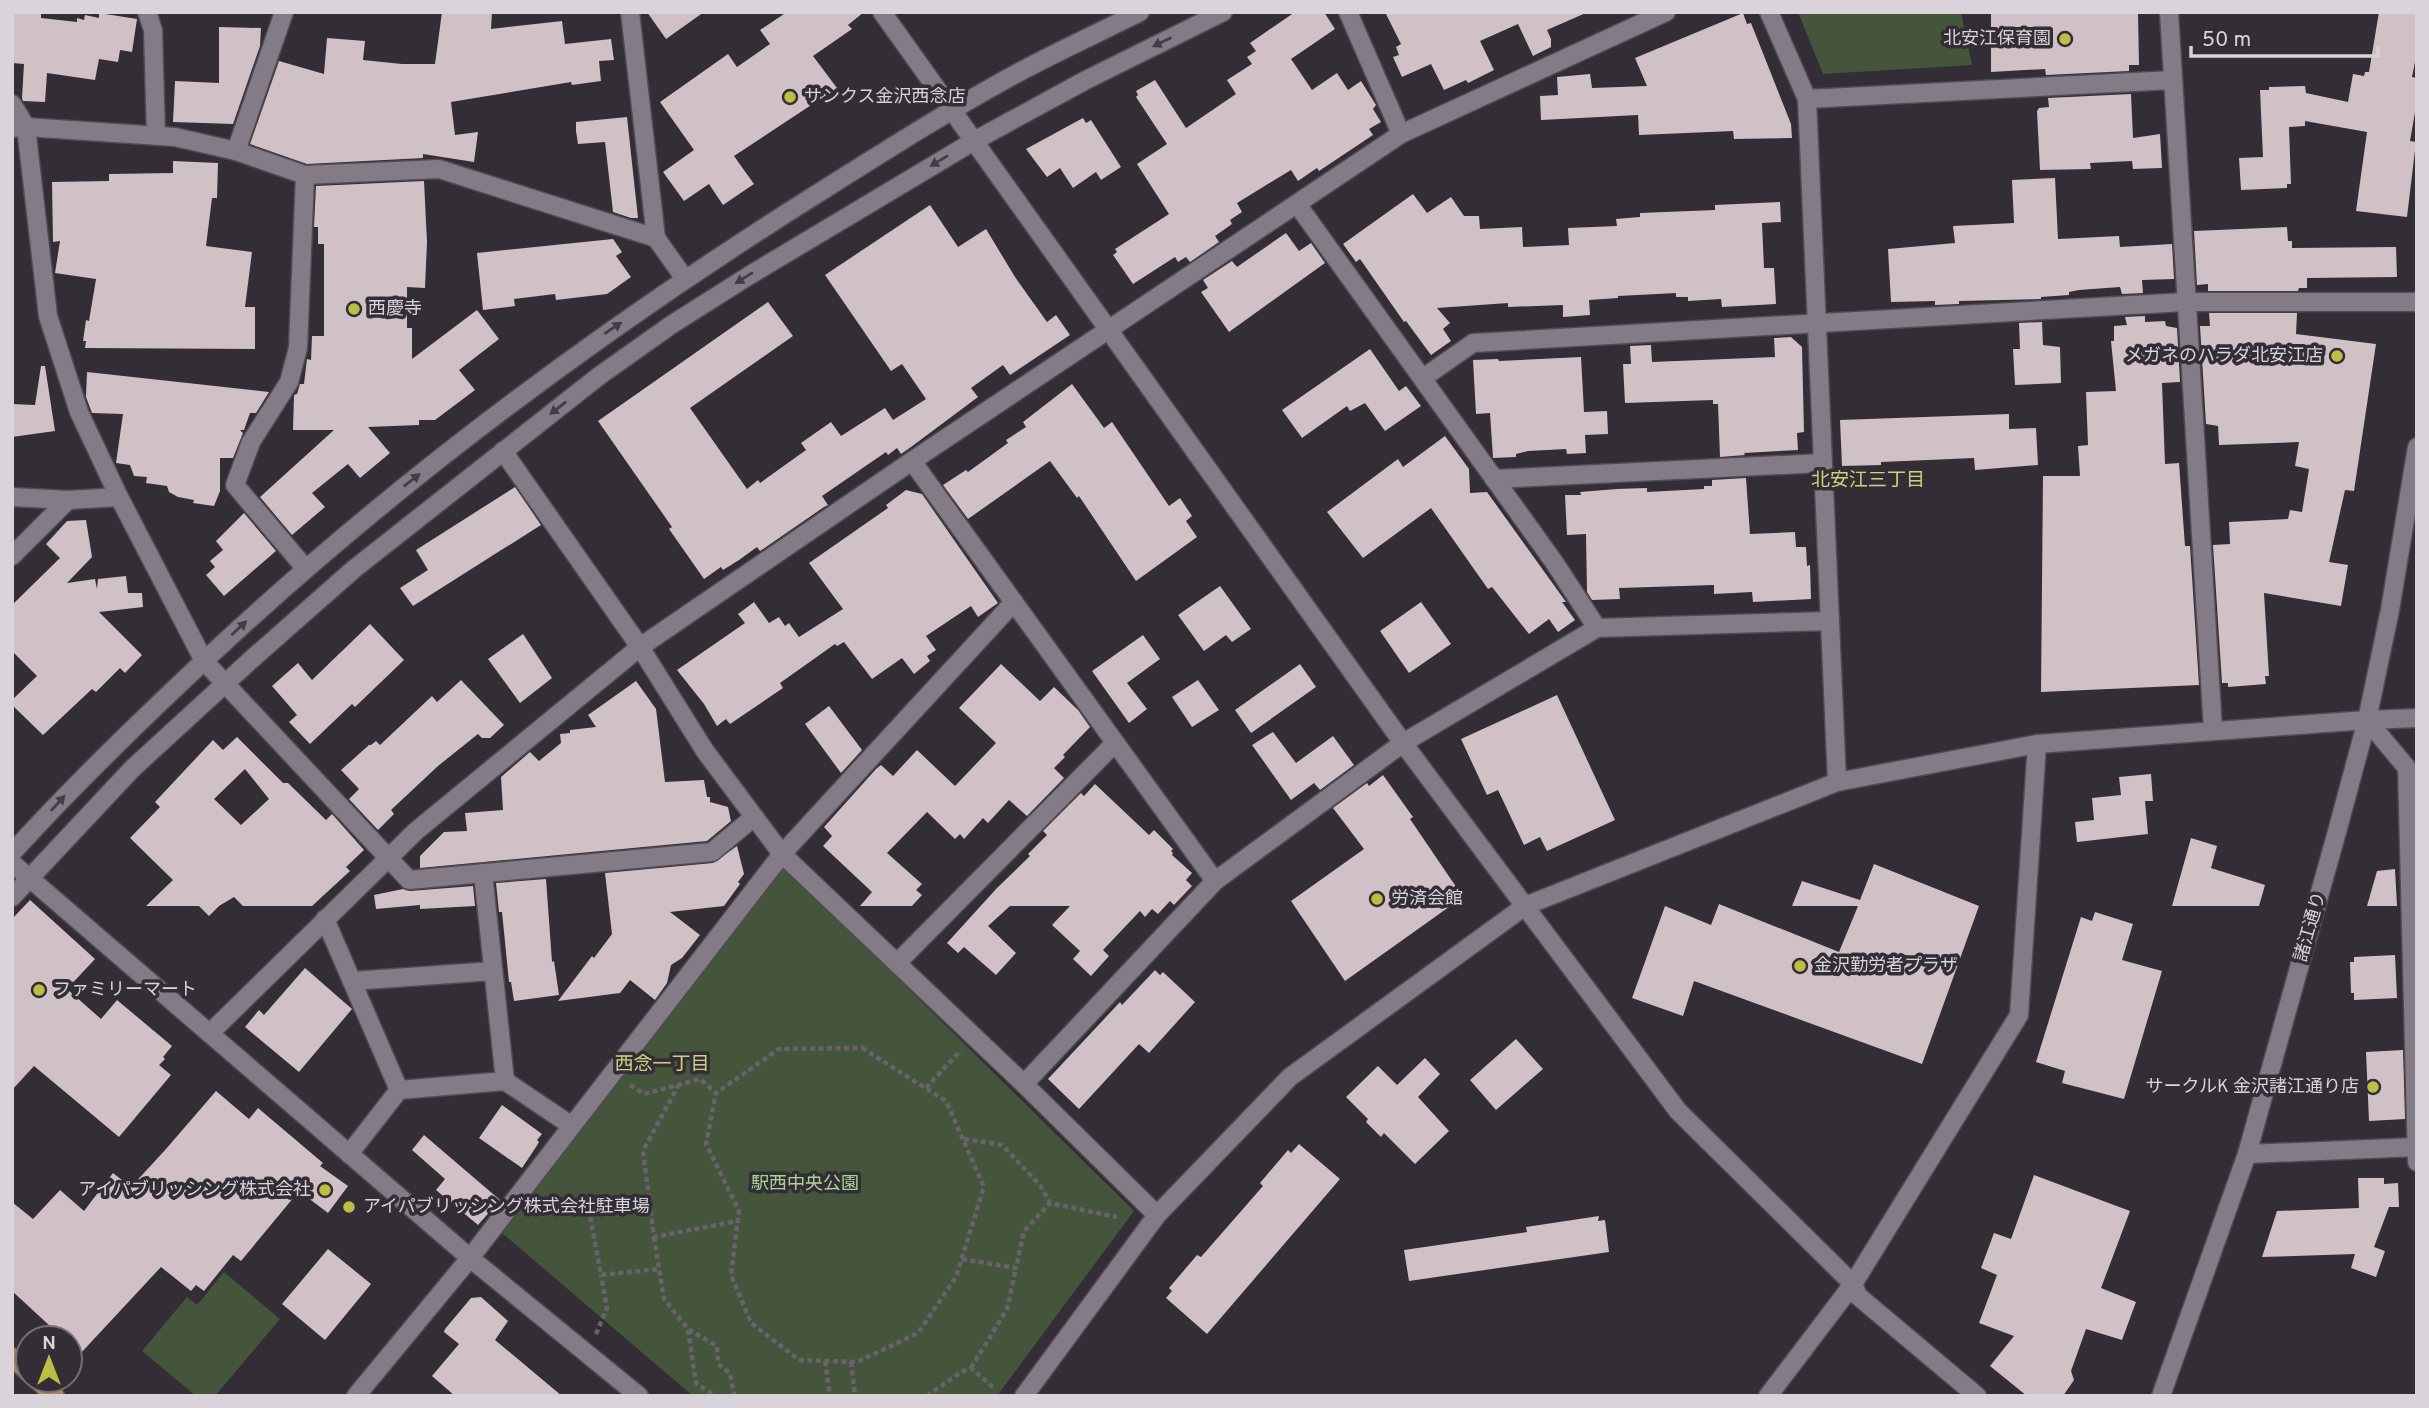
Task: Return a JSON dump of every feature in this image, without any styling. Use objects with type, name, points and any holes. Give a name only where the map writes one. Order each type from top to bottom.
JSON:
[{"type":"street","points":[[147,12],[153,30],[156,136]]},
{"type":"street","points":[[236,151],[284,12]]},
{"type":"street","points":[[630,12],[656,238],[685,279]]},
{"type":"street","points":[[882,12],[1404,743],[1678,1111],[1853,1284],[1858,1296],[1977,1396]]},
{"type":"street","points":[[12,853],[63,796],[204,661],[306,569],[502,409],[685,279],[881,153],[1026,68],[1140,12]]},
{"type":"street","points":[[12,897],[132,769],[354,569],[599,376],[671,324],[974,141],[1086,80],[1223,12]]},
{"type":"street","points":[[1348,12],[1401,134]]},
{"type":"street","points":[[211,1032],[416,831],[640,647],[912,461],[1401,134],[1666,12]]},
{"type":"street","points":[[1769,12],[1807,100],[1837,782]]},
{"type":"street","points":[[2169,12],[2213,730]]},
{"type":"street","points":[[1807,100],[2173,80]]},
{"type":"street","points":[[12,104],[19,127],[48,316],[79,412],[119,497],[204,661],[409,880],[712,852],[754,817]]},
{"type":"street","points":[[19,127],[175,137],[236,151],[305,175],[439,169],[656,238]]},
{"type":"street","points":[[305,175],[298,348],[289,382],[251,442],[235,485],[306,569]]},
{"type":"street","points":[[1297,204],[1554,562],[1597,628]]},
{"type":"street","points":[[1423,378],[1473,343],[2185,302],[2417,302]]},
{"type":"street","points":[[581,351],[599,376]]},
{"type":"street","points":[[503,451],[640,647],[705,751],[782,854],[1024,1084],[1157,1215]]},
{"type":"street","name":"諸江通り","points":[[2161,1396],[2247,1154],[2367,720],[2390,610],[2416,457]]},
{"type":"street","points":[[912,461],[1215,881]]},
{"type":"street","points":[[1494,479],[1822,463]]},
{"type":"street","points":[[12,497],[68,500],[119,497]]},
{"type":"street","points":[[12,556],[68,500]]},
{"type":"street","points":[[356,1396],[470,1258],[782,854],[1014,602]]},
{"type":"street","points":[[1024,1084],[1215,881],[1404,743],[1597,628],[1830,621]]},
{"type":"street","points":[[1024,1396],[1157,1215],[1290,1077],[1525,906],[1837,782],[2037,744],[2417,718]]},
{"type":"street","points":[[2367,720],[2407,768],[2417,1162]]},
{"type":"street","points":[[897,963],[1115,743]]},
{"type":"street","points":[[1768,1396],[1853,1284],[2019,1014],[2037,744]]},
{"type":"street","points":[[12,863],[470,1258],[639,1396]]},
{"type":"street","points":[[483,873],[505,1081]]},
{"type":"street","points":[[325,919],[400,1090]]},
{"type":"street","points":[[352,981],[493,971]]},
{"type":"street","points":[[349,1154],[400,1090],[505,1081],[572,1126]]},
{"type":"street","points":[[2247,1154],[2416,1147]]},
{"type":"path","points":[[926,1088],[966,1045]]},
{"type":"path","points":[[862,1048],[946,1101],[984,1187],[956,1278],[918,1333],[857,1362],[799,1360],[751,1323],[731,1275],[738,1211],[706,1144],[716,1093],[779,1049],[862,1048]]},
{"type":"path","points":[[630,1085],[644,1094],[700,1079],[716,1093]]},
{"type":"path","points":[[678,1084],[643,1151],[664,1300],[688,1329],[717,1346],[718,1364],[730,1373],[734,1395]]},
{"type":"path","points":[[963,1139],[1002,1145],[1040,1185],[1049,1203]]},
{"type":"path","points":[[594,1337],[607,1308],[589,1210],[649,1199]]},
{"type":"path","points":[[1049,1203],[1117,1217]]},
{"type":"path","points":[[927,1396],[971,1368],[1007,1309],[1024,1231],[1049,1203]]},
{"type":"path","points":[[654,1237],[737,1221]]},
{"type":"path","points":[[962,1259],[1016,1268]]},
{"type":"path","points":[[601,1275],[659,1269]]},
{"type":"path","points":[[688,1329],[696,1383],[715,1396]]},
{"type":"path","points":[[825,1361],[830,1396]]},
{"type":"path","points":[[851,1362],[855,1396]]},
{"type":"path","points":[[971,1368],[995,1389]]},
{"type":"green space","points":[[1798,12],[1961,12],[1972,65],[1823,74]]},
{"type":"green space","name":"駅西中央公園","points":[[784,866],[1134,1211],[997,1396],[693,1396],[502,1233]]},
{"type":"green space","points":[[224,1272],[280,1319],[215,1396],[196,1396],[142,1351],[187,1297],[197,1305]]},
{"type":"building","points":[[12,12],[41,12],[41,18],[77,22],[77,18],[84,20],[85,15],[99,18],[99,13],[137,19],[132,52],[120,50],[118,62],[99,59],[95,80],[47,73],[45,102],[23,101],[24,64],[12,63]]},
{"type":"building","points":[[442,12],[492,12],[491,29],[562,21],[565,44],[611,39],[614,60],[599,61],[601,81],[572,85],[571,82],[451,102],[455,135],[478,132],[474,162],[423,154],[423,158],[307,164],[250,144],[279,61],[324,74],[327,38],[365,41],[363,60],[435,64]]},
{"type":"building","points":[[647,12],[704,12],[666,39]]},
{"type":"building","points":[[787,12],[864,12],[848,25],[852,29],[813,56],[837,88],[734,156],[754,184],[723,205],[709,184],[684,201],[663,172],[694,150],[660,102],[728,54],[737,67],[770,44],[760,30]]},
{"type":"building","points":[[1295,12],[1324,12],[1335,29],[1291,59],[1312,90],[1337,73],[1348,90],[1361,81],[1376,105],[1373,109],[1381,122],[1369,129],[1373,135],[1319,171],[1317,168],[1298,181],[1291,170],[1237,203],[1242,212],[1230,220],[1232,224],[1215,236],[1219,242],[1190,262],[1186,257],[1178,262],[1175,257],[1133,284],[1113,255],[1117,252],[1115,249],[1169,214],[1137,164],[1167,144],[1136,97],[1136,91],[1155,80],[1186,128],[1236,94],[1227,80],[1252,64],[1247,57],[1256,51],[1250,43]]},
{"type":"building","points":[[1385,12],[1588,12],[1547,30],[1551,47],[1533,56],[1518,24],[1480,41],[1494,70],[1468,83],[1466,80],[1444,90],[1431,64],[1402,77],[1393,57],[1399,55],[1396,47],[1401,44]]},
{"type":"building","name":"北安江保育園","points":[[1991,12],[2138,12],[2139,65],[2129,65],[2129,71],[2046,75],[2045,69],[1991,72]]},
{"type":"building","points":[[2379,12],[2417,12],[2417,52],[2412,77],[2417,78],[2417,101],[2410,141],[2416,142],[2407,217],[2356,211],[2367,132],[2305,121],[2305,126],[2289,127],[2291,184],[2287,184],[2287,188],[2241,190],[2239,158],[2263,157],[2260,90],[2269,90],[2269,87],[2305,86],[2306,93],[2348,102],[2353,74],[2364,76],[2365,72],[2369,72]]},
{"type":"building","points":[[1743,13],[1747,24],[1751,23],[1791,124],[1792,138],[1734,139],[1733,131],[1639,135],[1638,115],[1541,120],[1540,96],[1558,95],[1557,77],[1590,74],[1592,88],[1647,86],[1635,58]]},
{"type":"building","points":[[219,27],[261,28],[260,46],[233,124],[173,122],[175,81],[219,83]]},
{"type":"building","points":[[2131,94],[2133,138],[2160,134],[2162,168],[2133,169],[2132,161],[2090,163],[2091,169],[2040,170],[2037,111],[2039,108],[2049,107],[2048,98]]},
{"type":"building","points":[[627,117],[638,218],[613,212],[605,142],[578,144],[576,131],[576,122]]},
{"type":"building","points":[[1083,118],[1086,123],[1091,120],[1121,167],[1101,180],[1096,172],[1073,188],[1060,168],[1047,177],[1026,149]]},
{"type":"building","points":[[173,161],[218,163],[217,198],[212,198],[206,246],[252,252],[245,307],[255,307],[255,349],[85,348],[86,341],[83,341],[86,320],[89,321],[96,279],[55,273],[60,241],[53,242],[52,182],[109,181],[109,174],[173,173]]},
{"type":"building","points":[[2055,178],[2058,239],[2119,236],[2120,247],[2172,244],[2174,279],[2142,280],[2143,293],[2122,294],[2120,287],[2079,290],[2069,292],[2069,295],[2041,299],[1959,301],[1959,304],[1935,305],[1935,301],[1891,302],[1888,249],[1955,243],[1953,226],[2014,223],[2012,180]]},
{"type":"building","points":[[424,181],[427,242],[425,288],[407,287],[407,328],[412,328],[412,359],[477,310],[499,339],[459,370],[475,390],[435,420],[419,420],[419,425],[368,427],[390,453],[360,478],[348,464],[312,493],[325,507],[292,535],[260,497],[334,430],[293,430],[294,395],[297,394],[300,384],[304,384],[307,359],[311,360],[312,336],[324,336],[324,244],[318,244],[318,227],[314,227],[316,186]]},
{"type":"building","points":[[1413,194],[1427,213],[1451,197],[1464,216],[1479,216],[1480,229],[1522,227],[1523,247],[1569,245],[1568,228],[1617,226],[1616,219],[1640,217],[1640,213],[1715,210],[1715,205],[1780,202],[1781,222],[1762,223],[1764,268],[1774,268],[1776,304],[1722,307],[1721,299],[1688,301],[1688,297],[1676,297],[1676,293],[1589,300],[1590,315],[1563,317],[1563,305],[1508,307],[1508,303],[1437,308],[1450,323],[1443,329],[1451,341],[1431,355],[1360,259],[1356,262],[1343,244]]},
{"type":"building","points":[[930,205],[958,247],[986,229],[1047,322],[1056,315],[1070,335],[1010,375],[1003,365],[971,388],[978,397],[911,447],[901,454],[897,448],[888,455],[886,452],[822,496],[828,505],[760,551],[757,547],[723,570],[721,567],[704,579],[669,529],[672,527],[598,421],[768,302],[793,336],[690,408],[747,489],[758,480],[760,483],[806,450],[801,443],[831,422],[841,436],[885,408],[893,420],[926,399],[902,364],[891,371],[825,275]]},
{"type":"building","points":[[2287,227],[2288,241],[2292,241],[2292,248],[2396,247],[2397,277],[2307,278],[2307,288],[2299,288],[2298,291],[2208,291],[2208,284],[2197,285],[2194,231]]},
{"type":"building","points":[[1286,233],[1299,251],[1311,243],[1325,263],[1229,332],[1201,292],[1208,288],[1203,280],[1232,261],[1237,267]]},
{"type":"building","points":[[613,239],[622,252],[616,256],[631,277],[607,294],[556,300],[555,294],[514,299],[515,306],[483,310],[477,253]]},
{"type":"building","points":[[2209,313],[2297,313],[2296,334],[2376,344],[2354,491],[2345,490],[2329,562],[2348,565],[2341,606],[2264,593],[2269,676],[2265,676],[2266,684],[2228,687],[2228,683],[2222,683],[2213,545],[2230,544],[2229,522],[2288,519],[2290,510],[2302,512],[2309,469],[2295,466],[2299,442],[2219,445],[2218,426],[2206,424],[2200,326],[2210,326]]},
{"type":"building","points":[[2145,316],[2145,322],[2165,321],[2166,326],[2177,328],[2180,382],[2162,383],[2165,464],[2179,463],[2185,546],[2190,546],[2199,685],[2041,692],[2043,476],[2080,476],[2078,446],[2088,445],[2086,392],[2116,391],[2111,341],[2114,341],[2114,326],[2127,325],[2125,317]]},
{"type":"building","points":[[2042,322],[2043,345],[2060,347],[2061,383],[2015,385],[2013,349],[2020,349],[2019,323]]},
{"type":"building","points":[[1791,337],[1802,347],[1804,432],[1797,433],[1798,450],[1720,457],[1718,404],[1713,404],[1713,400],[1625,403],[1623,364],[1631,364],[1630,346],[1651,345],[1652,362],[1775,357],[1774,338]]},
{"type":"building","points":[[1370,349],[1399,391],[1406,386],[1421,406],[1385,431],[1365,403],[1350,411],[1347,406],[1302,438],[1282,410]]},
{"type":"building","points":[[1581,357],[1584,412],[1607,411],[1608,434],[1585,435],[1586,453],[1567,454],[1566,449],[1528,451],[1516,454],[1516,457],[1493,458],[1490,413],[1476,414],[1473,360]]},
{"type":"building","points":[[41,366],[45,366],[55,431],[12,437],[12,404],[35,405]]},
{"type":"building","points":[[87,372],[269,392],[256,413],[250,413],[244,430],[240,430],[243,433],[233,458],[220,458],[220,491],[214,506],[193,503],[194,500],[178,497],[169,492],[167,486],[146,483],[147,477],[134,476],[130,465],[116,463],[123,414],[92,413],[86,397]]},
{"type":"building","points":[[1072,384],[1104,428],[1112,422],[1169,506],[1180,498],[1192,516],[1186,521],[1197,537],[1136,581],[1079,496],[1077,498],[1050,461],[968,519],[943,485],[966,470],[968,472],[1008,443],[1006,440],[1026,427],[1023,422]]},
{"type":"building","points":[[2009,414],[2009,429],[2036,428],[2038,465],[1975,470],[1974,458],[1842,466],[1840,420]]},
{"type":"building","points":[[1445,436],[1469,469],[1470,493],[1487,492],[1566,602],[1562,602],[1575,620],[1558,632],[1549,619],[1529,634],[1492,587],[1488,589],[1431,508],[1363,558],[1327,512],[1398,459],[1403,467]]},
{"type":"building","points":[[1746,478],[1750,534],[1795,532],[1796,547],[1806,547],[1807,566],[1810,565],[1811,599],[1753,602],[1752,592],[1714,594],[1714,585],[1619,588],[1620,599],[1592,600],[1587,592],[1586,534],[1567,535],[1565,495],[1617,489],[1647,488],[1647,492],[1704,489],[1704,486],[1712,486],[1712,480]]},
{"type":"building","points":[[515,487],[541,525],[413,606],[400,588],[428,570],[416,550]]},
{"type":"building","points":[[906,490],[922,494],[998,603],[978,617],[971,606],[926,636],[936,650],[927,656],[930,661],[914,674],[902,658],[872,679],[844,642],[837,646],[835,644],[780,683],[783,688],[730,724],[726,719],[717,726],[704,704],[677,670],[745,623],[738,614],[754,602],[769,623],[779,617],[785,626],[789,623],[799,637],[843,609],[809,563],[888,508],[886,505]]},
{"type":"building","points":[[244,513],[276,551],[224,596],[206,575],[215,567],[210,561],[223,550],[216,541]]},
{"type":"building","points":[[86,520],[92,557],[67,583],[95,579],[97,589],[98,579],[126,576],[128,593],[142,593],[143,607],[99,612],[142,655],[125,673],[120,668],[96,692],[92,689],[43,735],[12,705],[12,700],[37,676],[12,651],[12,605],[60,558],[46,544],[67,521]]},
{"type":"building","points":[[1220,586],[1251,629],[1232,642],[1226,635],[1204,651],[1178,615]]},
{"type":"building","points":[[1421,602],[1451,644],[1409,673],[1380,631]]},
{"type":"building","points":[[370,624],[404,660],[355,707],[352,704],[310,744],[289,722],[297,715],[272,686],[298,663],[312,680]]},
{"type":"building","points":[[523,634],[552,678],[520,703],[488,659]]},
{"type":"building","points":[[1143,635],[1160,659],[1127,683],[1147,709],[1129,723],[1092,671]]},
{"type":"building","points":[[1001,664],[1040,701],[1054,687],[1078,710],[1090,727],[1054,768],[1064,778],[1027,816],[1009,800],[988,823],[983,818],[964,839],[960,834],[955,839],[927,812],[887,853],[922,884],[916,890],[922,895],[912,906],[860,906],[872,892],[823,846],[832,836],[824,827],[876,769],[881,765],[893,776],[917,750],[955,786],[996,743],[959,708]]},
{"type":"building","points":[[1300,664],[1316,687],[1251,733],[1235,710]]},
{"type":"building","points":[[461,680],[504,725],[490,738],[482,738],[478,734],[438,766],[391,810],[394,814],[378,830],[349,799],[359,789],[341,770],[369,745],[376,741],[380,745],[432,696],[437,702]]},
{"type":"building","points":[[1198,680],[1219,710],[1192,727],[1172,697]]},
{"type":"building","points":[[636,681],[656,709],[665,782],[704,780],[710,802],[728,807],[731,821],[707,841],[420,868],[420,856],[444,832],[467,831],[465,813],[503,810],[501,777],[530,752],[539,761],[561,743],[560,734],[596,727],[588,715]]},
{"type":"building","points":[[1557,695],[1615,820],[1547,851],[1540,837],[1524,845],[1498,790],[1487,795],[1461,739]]},
{"type":"building","points":[[829,706],[862,750],[841,773],[805,724]]},
{"type":"building","points":[[1273,732],[1296,763],[1333,736],[1354,765],[1320,790],[1314,783],[1291,800],[1252,745]]},
{"type":"building","points":[[237,737],[283,783],[288,783],[326,820],[332,814],[364,850],[346,867],[350,871],[312,906],[243,906],[234,897],[209,916],[199,906],[146,906],[173,880],[130,838],[160,807],[155,802],[213,740],[223,750]],"holes":[[[245,769],[269,799],[241,825],[214,799]]]},
{"type":"building","points":[[2151,774],[2153,801],[2145,801],[2148,834],[2077,842],[2075,822],[2094,820],[2092,798],[2121,795],[2119,777]]},
{"type":"building","name":"労済会館","points":[[1383,775],[1463,897],[1345,981],[1291,901],[1364,849],[1333,808],[1367,783],[1369,786]]},
{"type":"building","points":[[1095,784],[1149,835],[1154,830],[1173,849],[1172,855],[1192,873],[1186,880],[1192,886],[1174,905],[1170,901],[1158,914],[1152,909],[1145,917],[1140,911],[1103,950],[1109,956],[1091,976],[1073,959],[1080,951],[1052,925],[1070,906],[1010,906],[988,926],[1016,953],[996,975],[964,947],[958,953],[947,943],[1030,856],[1028,854],[1047,835],[1043,831],[1081,793],[1084,796]]},
{"type":"building","points":[[2191,838],[2217,846],[2211,868],[2265,885],[2259,906],[2172,906]]},
{"type":"building","points":[[737,846],[744,874],[724,906],[670,912],[700,935],[682,958],[671,965],[667,983],[655,1000],[630,980],[620,993],[558,1001],[612,934],[605,873],[713,863]]},
{"type":"building","name":"金沢勤労者プラザ","points":[[1874,864],[1979,906],[1922,1064],[1694,981],[1683,1016],[1632,998],[1665,906],[1711,925],[1719,904],[1839,952],[1858,906],[1792,906],[1802,881],[1860,900]]},
{"type":"building","points":[[2395,869],[2397,906],[2367,906],[2377,871]]},
{"type":"building","points":[[546,879],[552,962],[554,961],[559,995],[514,1001],[496,883]]},
{"type":"building","points":[[473,886],[475,906],[420,909],[420,905],[376,909],[374,895],[403,889],[410,891]]},
{"type":"building","points":[[30,900],[95,959],[67,989],[101,1019],[117,1000],[172,1046],[159,1065],[171,1075],[119,1137],[34,1066],[12,1090],[12,919]]},
{"type":"building","points":[[2095,912],[2133,924],[2122,960],[2162,971],[2124,1099],[2062,1083],[2065,1071],[2036,1062],[2081,917],[2092,921]]},
{"type":"building","points":[[2395,955],[2397,998],[2354,1000],[2354,993],[2351,993],[2350,962],[2354,962],[2354,957]]},
{"type":"building","points":[[305,968],[352,1009],[299,1072],[245,1027],[259,1010],[264,1015]]},
{"type":"building","points":[[1155,970],[1160,975],[1163,972],[1195,1002],[1149,1053],[1139,1044],[1079,1109],[1048,1079],[1120,1002],[1122,1005]]},
{"type":"building","points":[[1516,1039],[1543,1069],[1496,1110],[1470,1080]]},
{"type":"building","points":[[2403,1050],[2405,1119],[2369,1121],[2366,1052]]},
{"type":"building","points":[[1425,1058],[1440,1074],[1418,1097],[1449,1131],[1415,1164],[1384,1133],[1381,1137],[1346,1097],[1378,1066],[1397,1085]]},
{"type":"building","points":[[216,1091],[249,1119],[258,1108],[323,1163],[320,1166],[348,1186],[328,1213],[299,1191],[241,1261],[233,1255],[204,1291],[196,1285],[191,1291],[161,1267],[84,1350],[84,1324],[48,1324],[12,1291],[12,1202],[33,1219],[60,1190],[84,1211],[113,1173],[131,1187]]},
{"type":"building","points":[[502,1105],[542,1134],[522,1168],[479,1138]]},
{"type":"building","points":[[424,1135],[500,1200],[478,1225],[436,1190],[445,1179],[412,1150]]},
{"type":"building","points":[[1299,1144],[1340,1179],[1207,1334],[1166,1298],[1172,1291],[1169,1288],[1197,1255],[1201,1257],[1263,1186],[1260,1183],[1288,1150],[1291,1153]]},
{"type":"building","points":[[2034,1175],[2130,1211],[2101,1288],[2136,1302],[2122,1340],[2086,1329],[2071,1371],[2074,1380],[2063,1396],[2027,1396],[1990,1366],[2014,1336],[1979,1323],[1997,1275],[1981,1268],[1994,1233],[2011,1239]]},
{"type":"building","points":[[2358,1178],[2384,1178],[2384,1184],[2398,1183],[2399,1207],[2389,1207],[2374,1247],[2385,1251],[2376,1277],[2351,1268],[2355,1254],[2262,1257],[2277,1211],[2359,1208]]},
{"type":"building","points":[[1599,1216],[1598,1221],[1605,1220],[1609,1252],[1409,1281],[1404,1250],[1527,1232],[1526,1227]]},
{"type":"building","points":[[328,1249],[371,1284],[325,1340],[282,1304]]},
{"type":"building","points":[[481,1297],[508,1321],[495,1340],[562,1396],[455,1396],[432,1376],[459,1344],[444,1332],[445,1329],[471,1298]]},
{"type":"place","name":"北安江保育園","points":[[2065,39]]},
{"type":"place","name":"サンクス金沢西念店","points":[[790,97]]},
{"type":"place","name":"西慶寺","points":[[354,309]]},
{"type":"place","name":"メガネのハラダ北安江店","points":[[2337,356]]},
{"type":"place","name":"労済会館","points":[[1377,899]]},
{"type":"place","name":"金沢勤労者プラザ","points":[[1800,966]]},
{"type":"place","name":"ファミリーマート","points":[[39,990]]},
{"type":"place","name":"サークルK 金沢諸江通り店","points":[[2373,1087]]},
{"type":"place","name":"アイパブリッシング株式会社","points":[[325,1190]]},
{"type":"place","name":"アイパブリッシング株式会社駐車場","points":[[349,1207]]},
{"type":"district","name":"北安江三丁目","points":[[1868,481]]},
{"type":"district","name":"西念一丁目","points":[[662,1065]]}]
